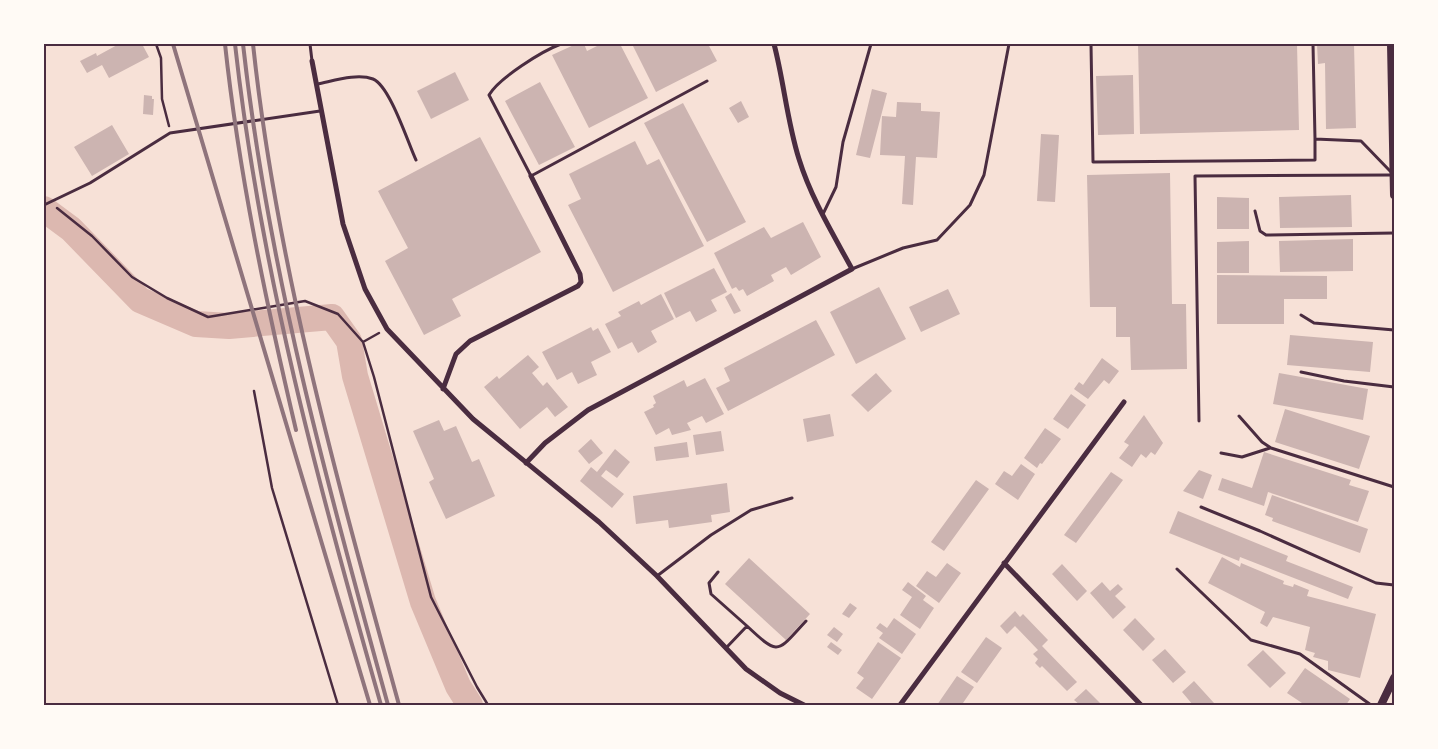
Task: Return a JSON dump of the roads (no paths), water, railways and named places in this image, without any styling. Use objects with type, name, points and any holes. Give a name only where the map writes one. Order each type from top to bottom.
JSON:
[{"type":"street","points":[[526,463],[545,443],[588,410],[852,269],[823,214],[799,160],[786,108],[774,44]]},
{"type":"street","points":[[1392,44],[1394,195]]},
{"type":"street","points":[[312,61],[343,224],[365,289],[387,329],[473,419],[599,522],[657,576],[726,648],[763,682],[804,705]]},
{"type":"street","points":[[443,389],[456,354],[470,341],[578,286],[581,282],[580,274],[531,176]]},
{"type":"street","points":[[900,705],[1124,402]]},
{"type":"street","points":[[1004,564],[1141,705]]},
{"type":"street","points":[[1381,705],[1394,678]]},
{"type":"lane","points":[[310,44],[312,61]]},
{"type":"lane","points":[[561,44],[536,56],[494,88],[489,95],[531,176],[707,80]]},
{"type":"lane","points":[[823,214],[836,186],[843,142],[871,44]]},
{"type":"lane","points":[[852,269],[903,248],[937,240],[970,205],[984,175],[1009,44]]},
{"type":"lane","points":[[1091,44],[1093,162],[1316,160],[1313,44]]},
{"type":"lane","points":[[316,84],[354,78],[374,80],[381,85],[416,160]]},
{"type":"lane","points":[[44,205],[90,183],[170,133],[320,111]]},
{"type":"lane","points":[[1315,139],[1361,141],[1394,174]]},
{"type":"lane","points":[[1199,421],[1195,176],[1394,174]]},
{"type":"lane","points":[[1255,211],[1260,231],[1266,235],[1394,233]]},
{"type":"lane","points":[[1301,316],[1314,323],[1394,330]]},
{"type":"lane","points":[[1301,372],[1344,381],[1394,387]]},
{"type":"lane","points":[[1239,416],[1262,442],[1271,448],[1394,487]]},
{"type":"lane","points":[[1221,453],[1242,457],[1271,448]]},
{"type":"lane","points":[[657,576],[711,535],[751,510],[792,498]]},
{"type":"lane","points":[[1201,507],[1278,538],[1376,583],[1394,585]]},
{"type":"lane","points":[[1177,569],[1251,640],[1300,654],[1371,705]]},
{"type":"lane","points":[[718,572],[709,583],[711,594],[767,645],[778,648],[783,645],[806,621]]},
{"type":"lane","points":[[726,648],[747,626]]},
{"type":"waterway","points":[[44,209],[71,229],[140,300],[196,324],[229,326],[332,317],[349,341],[355,376],[423,602],[458,686],[470,705]]},
{"type":"railway","points":[[173,44],[370,705]]},
{"type":"railway","points":[[225,44],[254,238],[296,430]]},
{"type":"railway","points":[[235,44],[260,212],[294,378],[314,460],[381,705]]},
{"type":"railway","points":[[243,44],[268,212],[302,378],[322,460],[388,705]]},
{"type":"railway","points":[[253,44],[278,212],[312,377],[399,705]]}]
